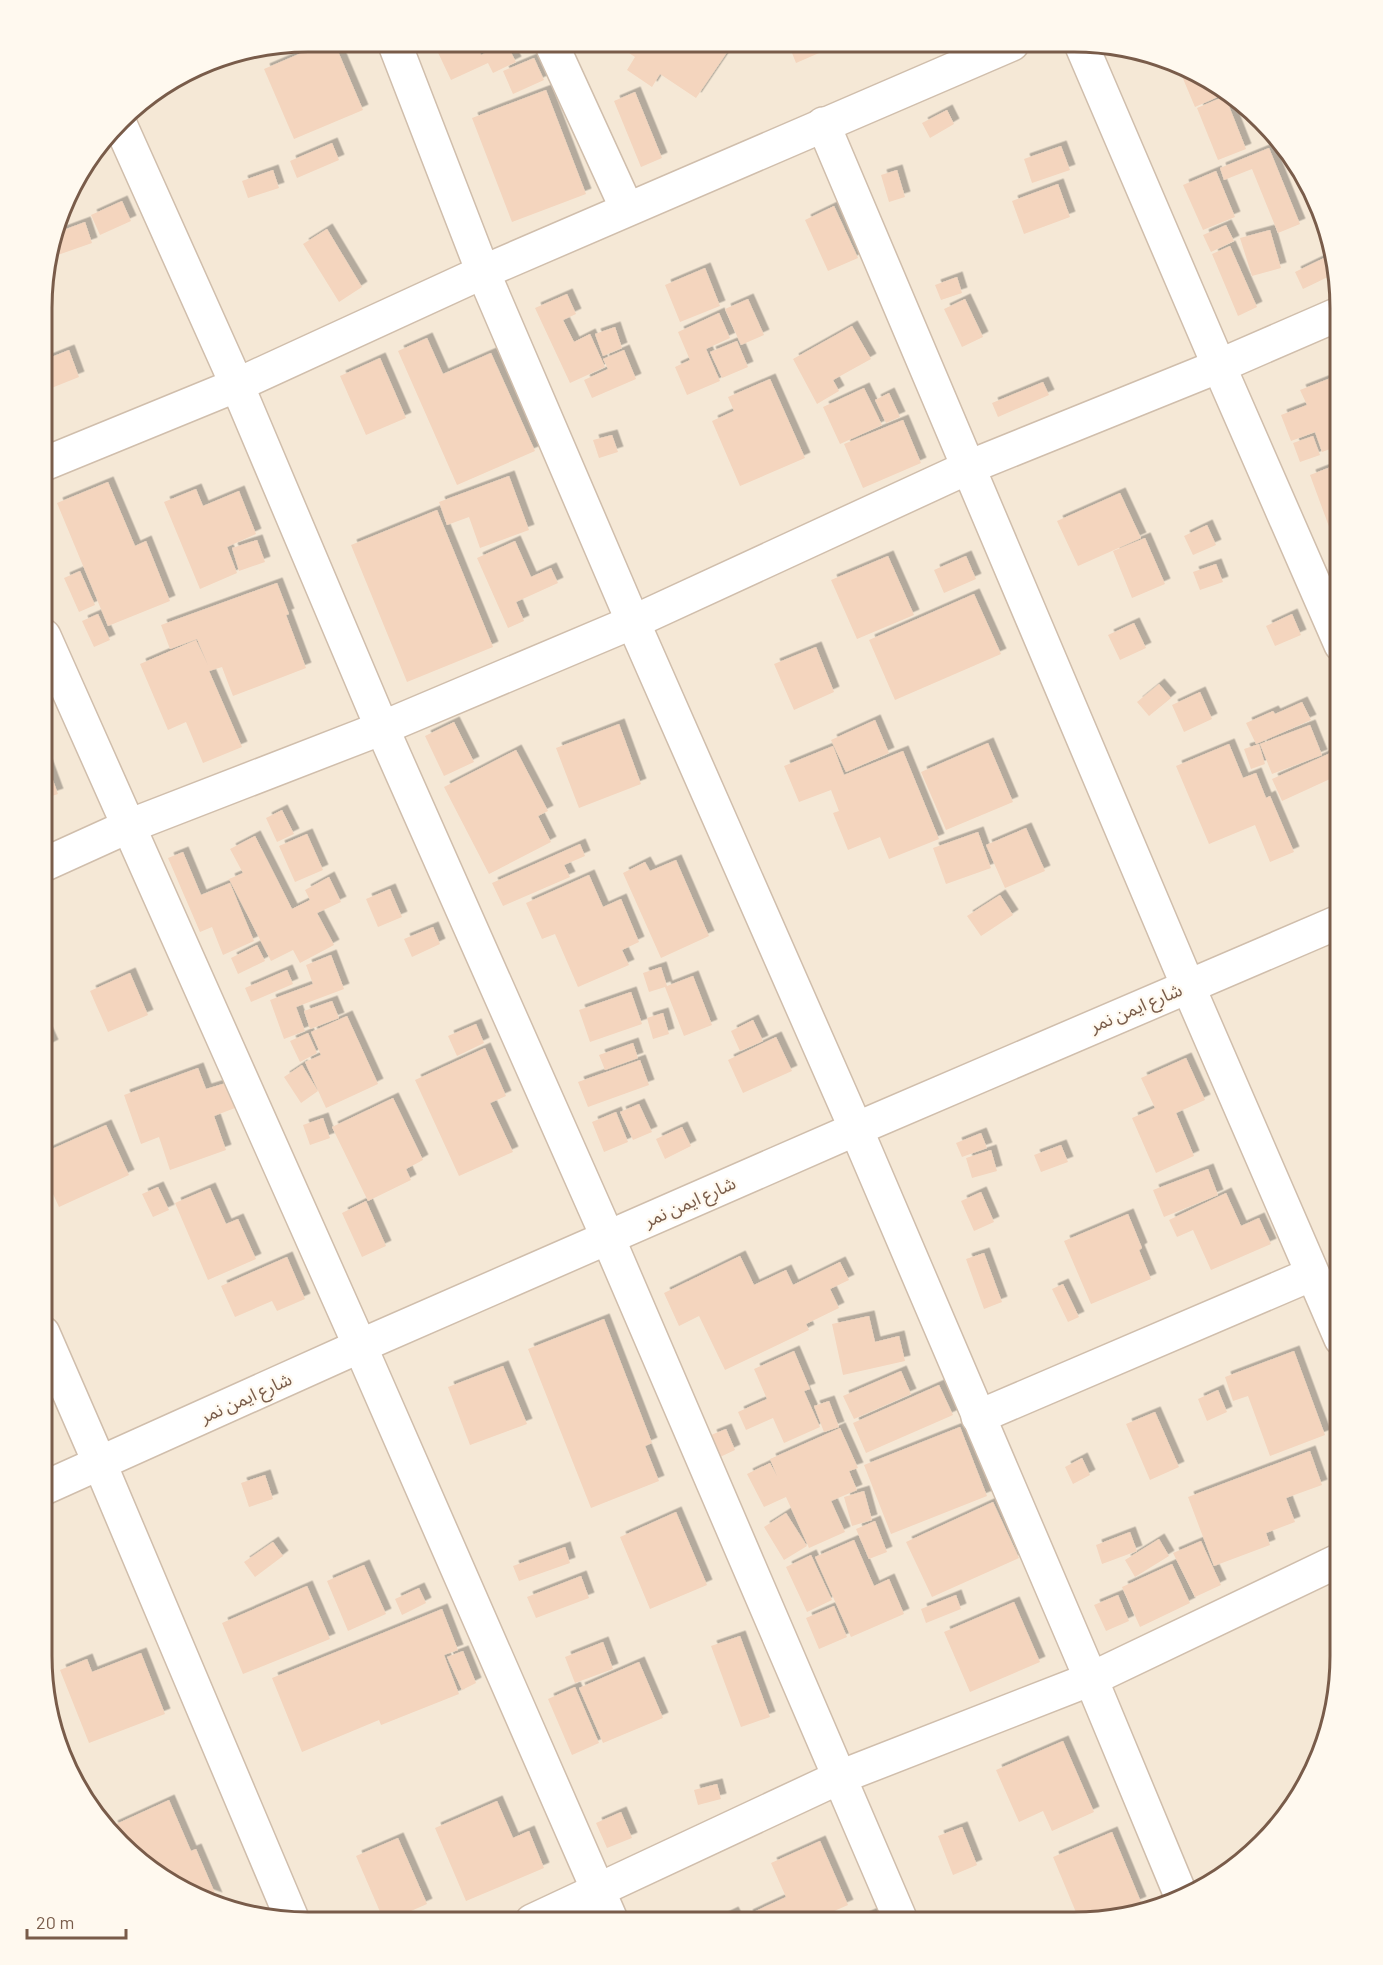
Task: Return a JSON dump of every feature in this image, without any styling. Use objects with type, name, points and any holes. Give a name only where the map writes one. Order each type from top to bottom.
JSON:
[{"type":"street","points":[[398,52],[483,272],[855,1129],[1179,1890]]},
{"type":"street","points":[[555,52],[627,209]]},
{"type":"street","points":[[52,461],[237,385],[483,272],[993,52]]},
{"type":"street","points":[[1085,53],[1330,620]]},
{"type":"street","points":[[823,124],[1188,986],[1330,1314]]},
{"type":"street","points":[[123,131],[237,385],[382,728],[608,1238],[897,1912]]},
{"type":"street","points":[[52,861],[129,826],[382,728],[633,622],[969,467],[1219,366],[1330,318]]},
{"type":"street","points":[[52,654],[360,1346],[608,1912]]},
{"type":"street","name":"شارع ايمن نمر","points":[[52,1485],[360,1346],[855,1129],[1330,926]]},
{"type":"street","points":[[978,1417],[1312,1274]]},
{"type":"street","points":[[52,1354],[288,1912]]},
{"type":"street","points":[[552,1912],[840,1777],[1090,1678],[1330,1565]]},
{"type":"shaded area","points":[[1075,52],[1125,57],[1173,72],[1203,87],[1230,105],[1256,127],[1278,153],[1304,195],[1322,242],[1330,291],[1330,1674],[1326,1707],[1317,1739],[1304,1770],[1287,1799],[1256,1838],[1230,1860],[1188,1886],[1141,1904],[1092,1912],[291,1912],[258,1908],[226,1899],[195,1886],[166,1869],[127,1838],[105,1812],[79,1770],[66,1739],[57,1707],[52,1657],[52,308],[57,258],[72,210],[87,180],[105,153],[127,127],[166,96],[210,72],[258,57],[291,53]]},
{"type":"building","points":[[303,52],[338,52],[363,110],[294,139],[264,69]]},
{"type":"building","points":[[438,52],[480,52],[481,55],[487,52],[511,52],[516,62],[493,73],[488,63],[451,80]]},
{"type":"building","points":[[628,52],[727,52],[696,98],[660,74],[652,87],[627,70],[635,57]]},
{"type":"building","points":[[792,52],[821,52],[796,63]]},
{"type":"building","points":[[534,58],[544,80],[513,94],[503,71]]},
{"type":"building","points":[[1182,76],[1218,97],[1195,107]]},
{"type":"building","points":[[546,90],[586,194],[512,222],[472,118]]},
{"type":"building","points":[[635,92],[662,158],[641,167],[614,101]]},
{"type":"building","points":[[1220,98],[1228,104],[1246,149],[1218,160],[1197,108]]},
{"type":"building","points":[[947,110],[954,124],[930,138],[922,123]]},
{"type":"building","points":[[332,143],[339,160],[297,178],[290,161]]},
{"type":"building","points":[[1061,146],[1070,170],[1032,183],[1024,159]]},
{"type":"building","points":[[1269,148],[1300,224],[1278,233],[1252,169],[1224,180],[1220,168]]},
{"type":"building","points":[[273,170],[279,188],[248,198],[242,181]]},
{"type":"building","points":[[897,170],[905,197],[889,202],[881,175]]},
{"type":"building","points":[[1216,171],[1235,217],[1203,230],[1183,185]]},
{"type":"building","points":[[1058,184],[1070,217],[1024,234],[1012,201]]},
{"type":"building","points":[[122,201],[131,221],[100,235],[91,215]]},
{"type":"building","points":[[834,206],[858,258],[828,271],[805,220]]},
{"type":"building","points":[[85,222],[92,243],[58,255],[65,229]]},
{"type":"building","points":[[1226,225],[1234,241],[1211,252],[1203,235]]},
{"type":"building","points":[[327,229],[362,287],[339,302],[303,244]]},
{"type":"building","points":[[1270,230],[1281,268],[1252,276],[1240,238]]},
{"type":"building","points":[[1230,246],[1257,307],[1238,316],[1212,254]]},
{"type":"building","points":[[1324,258],[1328,277],[1303,289],[1295,272]]},
{"type":"building","points":[[705,268],[720,306],[680,322],[665,285]]},
{"type":"building","points":[[957,277],[962,293],[941,300],[935,285]]},
{"type":"building","points":[[567,294],[576,314],[563,320],[574,342],[590,334],[605,367],[570,383],[535,308]]},
{"type":"building","points":[[748,299],[764,335],[741,345],[725,309]]},
{"type":"building","points":[[965,299],[983,337],[962,347],[944,309]]},
{"type":"building","points":[[719,313],[730,338],[706,349],[720,381],[687,395],[675,367],[690,360],[678,332]]},
{"type":"building","points":[[852,326],[871,359],[833,380],[839,391],[817,404],[793,359]]},
{"type":"building","points":[[615,327],[622,348],[603,356],[595,334]]},
{"type":"building","points":[[427,338],[443,374],[491,353],[535,451],[457,485],[398,351]]},
{"type":"building","points":[[737,341],[748,367],[722,378],[710,352]]},
{"type":"building","points":[[69,350],[79,377],[52,388],[52,357]]},
{"type":"building","points":[[624,350],[636,379],[592,398],[584,380],[608,369],[603,359]]},
{"type":"building","points":[[380,358],[406,418],[366,435],[340,376]]},
{"type":"building","points":[[1330,378],[1330,449],[1322,452],[1315,432],[1291,441],[1281,415],[1307,405],[1300,390]]},
{"type":"building","points":[[770,379],[805,458],[740,486],[712,421],[734,411],[728,397]]},
{"type":"building","points":[[1043,382],[1049,395],[998,417],[992,403]]},
{"type":"building","points":[[864,388],[882,425],[840,444],[823,407]]},
{"type":"building","points":[[889,393],[900,417],[886,423],[875,400]]},
{"type":"building","points":[[903,420],[921,463],[863,488],[844,444]]},
{"type":"building","points":[[612,435],[618,452],[599,458],[593,440]]},
{"type":"building","points":[[1313,436],[1320,455],[1300,462],[1293,443]]},
{"type":"building","points":[[1330,467],[1330,529],[1310,475]]},
{"type":"building","points":[[509,476],[529,530],[480,548],[469,517],[447,525],[439,502]]},
{"type":"building","points":[[108,482],[135,546],[146,541],[170,601],[108,626],[57,503]]},
{"type":"building","points":[[196,489],[203,506],[239,491],[256,534],[227,547],[237,573],[200,589],[164,502]]},
{"type":"building","points":[[1120,493],[1141,538],[1078,566],[1057,521]]},
{"type":"building","points":[[437,510],[493,647],[407,682],[351,545]]},
{"type":"building","points":[[1207,525],[1216,545],[1193,555],[1184,536]]},
{"type":"building","points":[[1145,538],[1165,584],[1132,598],[1113,551]]},
{"type":"building","points":[[257,540],[265,562],[239,571],[232,548]]},
{"type":"building","points":[[515,541],[531,577],[551,568],[558,583],[516,602],[524,621],[508,628],[477,558]]},
{"type":"building","points":[[888,556],[914,615],[857,639],[831,580]]},
{"type":"building","points":[[966,556],[976,579],[944,593],[934,570]]},
{"type":"building","points":[[1216,564],[1223,582],[1200,590],[1193,572]]},
{"type":"building","points":[[80,571],[95,605],[79,612],[64,578]]},
{"type":"building","points":[[277,583],[289,614],[286,615],[306,668],[233,696],[222,667],[209,671],[242,747],[203,763],[186,722],[168,730],[140,664],[196,640],[208,665],[197,639],[170,649],[161,625]]},
{"type":"building","points":[[974,594],[1001,654],[895,700],[869,640]]},
{"type":"building","points":[[98,614],[110,640],[94,647],[82,621]]},
{"type":"building","points":[[1292,614],[1301,635],[1275,646],[1266,626]]},
{"type":"building","points":[[1134,623],[1146,648],[1120,660],[1108,635]]},
{"type":"building","points":[[816,647],[834,692],[794,710],[774,664]]},
{"type":"building","points":[[1159,684],[1171,698],[1149,716],[1137,702]]},
{"type":"building","points":[[1200,692],[1212,719],[1184,732],[1172,705]]},
{"type":"building","points":[[1302,702],[1311,720],[1256,744],[1246,723]]},
{"type":"building","points":[[875,720],[889,753],[846,772],[831,740]]},
{"type":"building","points":[[454,722],[474,762],[444,776],[425,736]]},
{"type":"building","points":[[619,724],[641,784],[579,808],[556,748]]},
{"type":"building","points":[[1310,725],[1322,755],[1272,774],[1260,744]]},
{"type":"building","points":[[988,743],[1013,802],[946,830],[921,772]]},
{"type":"building","points":[[1229,744],[1243,778],[1256,773],[1266,798],[1270,796],[1294,852],[1270,862],[1255,825],[1209,844],[1176,766]]},
{"type":"building","points":[[1259,744],[1265,764],[1251,769],[1244,749]]},
{"type":"building","points":[[833,746],[844,775],[903,751],[939,839],[889,859],[880,837],[848,850],[833,813],[839,811],[831,790],[799,802],[784,766]]},
{"type":"building","points":[[516,750],[548,811],[538,816],[551,842],[489,874],[444,787]]},
{"type":"building","points":[[1330,753],[1330,779],[1282,801],[1272,779]]},
{"type":"building","points":[[52,778],[58,794],[52,796]]},
{"type":"building","points":[[282,810],[294,834],[277,842],[266,818]]},
{"type":"building","points":[[1026,828],[1045,871],[1005,888],[986,845]]},
{"type":"building","points":[[978,832],[991,868],[946,884],[933,848]]},
{"type":"building","points":[[307,834],[323,870],[295,882],[279,846]]},
{"type":"building","points":[[255,836],[292,909],[310,900],[305,890],[329,877],[341,902],[317,913],[334,945],[300,963],[293,950],[271,961],[229,879],[243,873],[230,849]]},
{"type":"building","points":[[580,844],[585,856],[564,865],[570,877],[503,906],[492,883]]},
{"type":"building","points":[[183,852],[201,895],[230,883],[254,941],[223,955],[212,927],[200,932],[168,858]]},
{"type":"building","points":[[676,860],[709,936],[661,958],[623,873],[645,862],[650,871]]},
{"type":"building","points":[[589,875],[603,907],[621,899],[639,942],[622,950],[629,965],[578,987],[555,934],[542,939],[526,903]]},
{"type":"building","points":[[390,889],[402,917],[378,927],[366,899]]},
{"type":"building","points":[[1000,895],[1013,915],[981,936],[967,916]]},
{"type":"building","points":[[433,927],[440,944],[412,957],[404,939]]},
{"type":"building","points":[[257,945],[265,961],[238,974],[231,958]]},
{"type":"building","points":[[331,955],[344,989],[296,1007],[305,1031],[284,1039],[270,1000],[313,984],[306,965]]},
{"type":"building","points":[[661,967],[667,986],[693,976],[712,1025],[684,1036],[665,987],[649,992],[643,973]]},
{"type":"building","points":[[287,970],[293,984],[251,1002],[245,988]]},
{"type":"building","points":[[130,973],[148,1015],[108,1032],[90,991]]},
{"type":"building","points":[[631,992],[642,1024],[590,1042],[579,1010]]},
{"type":"building","points":[[332,1001],[339,1018],[310,1029],[304,1011]]},
{"type":"building","points":[[663,1013],[669,1034],[653,1039],[647,1018]]},
{"type":"building","points":[[347,1016],[378,1084],[326,1108],[305,1062],[321,1055],[311,1032]]},
{"type":"building","points":[[753,1020],[763,1041],[740,1051],[731,1031]]},
{"type":"building","points":[[476,1024],[484,1043],[457,1056],[448,1036]]},
{"type":"building","points":[[308,1033],[317,1053],[300,1062],[290,1041]]},
{"type":"building","points":[[776,1037],[792,1071],[743,1093],[728,1060]]},
{"type":"building","points":[[633,1043],[638,1058],[605,1070],[599,1055]]},
{"type":"building","points":[[485,1048],[506,1096],[490,1103],[513,1152],[459,1176],[415,1080]]},
{"type":"building","points":[[1186,1058],[1205,1100],[1176,1113],[1194,1156],[1156,1173],[1132,1118],[1155,1108],[1141,1078]]},
{"type":"building","points":[[640,1060],[649,1085],[588,1107],[578,1082]]},
{"type":"building","points":[[302,1065],[318,1091],[301,1103],[284,1077]]},
{"type":"building","points":[[198,1068],[206,1089],[226,1083],[235,1108],[214,1116],[226,1150],[170,1170],[159,1137],[141,1144],[124,1095]]},
{"type":"building","points":[[393,1098],[423,1160],[406,1169],[411,1180],[368,1201],[332,1127]]},
{"type":"building","points":[[639,1104],[652,1132],[633,1140],[620,1112]]},
{"type":"building","points":[[616,1112],[628,1142],[604,1152],[592,1122]]},
{"type":"building","points":[[323,1118],[330,1138],[310,1145],[303,1125]]},
{"type":"building","points":[[106,1125],[129,1175],[59,1207],[52,1192],[52,1149]]},
{"type":"building","points":[[682,1127],[691,1146],[665,1159],[656,1139]]},
{"type":"building","points":[[981,1133],[987,1148],[962,1157],[956,1143]]},
{"type":"building","points":[[1061,1145],[1068,1162],[1041,1172],[1034,1155]]},
{"type":"building","points":[[991,1150],[997,1171],[972,1178],[966,1158]]},
{"type":"building","points":[[1208,1169],[1218,1195],[1164,1217],[1153,1190]]},
{"type":"building","points":[[158,1187],[169,1210],[153,1217],[142,1194]]},
{"type":"building","points":[[210,1188],[226,1224],[238,1219],[256,1259],[208,1280],[175,1203]]},
{"type":"building","points":[[981,1192],[994,1222],[974,1231],[961,1201]]},
{"type":"building","points":[[1226,1193],[1241,1226],[1259,1218],[1271,1244],[1211,1270],[1193,1230],[1177,1237],[1169,1220]]},
{"type":"building","points":[[366,1201],[386,1246],[362,1257],[342,1213]]},
{"type":"building","points":[[1128,1214],[1142,1248],[1139,1250],[1151,1279],[1091,1304],[1064,1241]]},
{"type":"building","points":[[984,1253],[1002,1302],[984,1309],[966,1259]]},
{"type":"building","points":[[740,1256],[754,1285],[786,1270],[793,1285],[840,1262],[849,1280],[830,1289],[839,1308],[806,1324],[809,1330],[725,1370],[699,1316],[679,1326],[664,1293]]},
{"type":"building","points":[[287,1257],[305,1299],[277,1311],[272,1301],[235,1317],[221,1286]]},
{"type":"building","points":[[1063,1284],[1079,1317],[1068,1322],[1052,1289]]},
{"type":"building","points":[[869,1316],[875,1342],[899,1336],[905,1361],[843,1375],[832,1324]]},
{"type":"building","points":[[604,1319],[652,1443],[645,1446],[659,1481],[591,1508],[528,1349]]},
{"type":"building","points":[[794,1351],[810,1389],[804,1391],[820,1427],[784,1443],[773,1418],[746,1430],[738,1412],[767,1399],[754,1369]]},
{"type":"building","points":[[1294,1351],[1325,1435],[1270,1456],[1248,1396],[1233,1401],[1225,1377]]},
{"type":"building","points":[[503,1366],[527,1424],[470,1445],[448,1387]]},
{"type":"building","points":[[901,1371],[911,1394],[854,1419],[843,1396]]},
{"type":"building","points":[[939,1385],[953,1415],[866,1453],[853,1423]]},
{"type":"building","points":[[1218,1390],[1227,1412],[1207,1421],[1198,1399]]},
{"type":"building","points":[[829,1401],[839,1427],[824,1432],[814,1406]]},
{"type":"building","points":[[1155,1412],[1179,1467],[1150,1480],[1126,1424]]},
{"type":"building","points":[[960,1427],[987,1496],[891,1534],[864,1465]]},
{"type":"building","points":[[840,1428],[858,1468],[849,1471],[857,1490],[831,1501],[845,1532],[809,1548],[786,1497],[764,1507],[747,1474],[770,1463],[777,1476],[770,1459]]},
{"type":"building","points":[[726,1429],[735,1450],[720,1457],[711,1435]]},
{"type":"building","points":[[1310,1451],[1322,1485],[1286,1498],[1295,1522],[1266,1533],[1270,1545],[1214,1566],[1188,1497]]},
{"type":"building","points":[[1082,1458],[1090,1475],[1073,1484],[1065,1467]]},
{"type":"building","points":[[265,1475],[273,1499],[249,1507],[241,1483]]},
{"type":"building","points":[[864,1491],[872,1520],[852,1526],[844,1497]]},
{"type":"building","points":[[993,1502],[1019,1558],[932,1597],[906,1542]]},
{"type":"building","points":[[676,1512],[707,1585],[650,1609],[620,1537]]},
{"type":"building","points":[[786,1513],[807,1546],[784,1560],[764,1527]]},
{"type":"building","points":[[875,1521],[887,1552],[869,1559],[856,1529]]},
{"type":"building","points":[[1130,1532],[1137,1551],[1102,1564],[1096,1545]]},
{"type":"building","points":[[1159,1539],[1169,1556],[1135,1577],[1125,1560]]},
{"type":"building","points":[[854,1540],[874,1586],[889,1579],[904,1614],[851,1637],[815,1557]]},
{"type":"building","points":[[1201,1541],[1221,1585],[1195,1597],[1173,1553]]},
{"type":"building","points":[[273,1542],[283,1556],[255,1577],[244,1562]]},
{"type":"building","points":[[565,1547],[570,1563],[519,1581],[513,1566]]},
{"type":"building","points":[[811,1555],[832,1600],[807,1612],[786,1567]]},
{"type":"building","points":[[1172,1564],[1190,1603],[1140,1627],[1122,1587]]},
{"type":"building","points":[[364,1565],[386,1614],[348,1631],[327,1581]]},
{"type":"building","points":[[581,1576],[589,1598],[536,1618],[527,1597]]},
{"type":"building","points":[[307,1586],[330,1639],[243,1674],[222,1623]]},
{"type":"building","points":[[419,1588],[426,1603],[402,1615],[395,1599]]},
{"type":"building","points":[[956,1595],[961,1609],[926,1623],[921,1609]]},
{"type":"building","points":[[1118,1595],[1129,1621],[1106,1631],[1094,1605]]},
{"type":"building","points":[[1014,1602],[1040,1662],[970,1692],[944,1632]]},
{"type":"building","points":[[834,1606],[847,1637],[819,1649],[806,1618]]},
{"type":"building","points":[[442,1609],[458,1650],[444,1655],[459,1694],[381,1725],[379,1720],[302,1752],[272,1678]]},
{"type":"building","points":[[740,1636],[770,1717],[741,1727],[711,1646]]},
{"type":"building","points":[[603,1642],[613,1669],[575,1683],[565,1657]]},
{"type":"building","points":[[463,1651],[476,1683],[462,1690],[447,1657]]},
{"type":"building","points":[[141,1653],[165,1714],[89,1743],[60,1670],[87,1659],[92,1672]]},
{"type":"building","points":[[639,1662],[663,1718],[603,1743],[579,1688]]},
{"type":"building","points":[[575,1687],[599,1743],[572,1755],[548,1699]]},
{"type":"building","points":[[1063,1741],[1094,1812],[1052,1831],[1043,1811],[1019,1822],[996,1770]]},
{"type":"building","points":[[717,1784],[721,1799],[698,1805],[694,1790]]},
{"type":"building","points":[[169,1800],[191,1851],[196,1849],[216,1895],[180,1878],[153,1860],[127,1838],[115,1824]]},
{"type":"building","points":[[497,1801],[513,1838],[529,1831],[544,1868],[466,1901],[435,1828]]},
{"type":"building","points":[[621,1812],[632,1838],[607,1848],[596,1823]]},
{"type":"building","points":[[962,1827],[977,1865],[953,1875],[938,1836]]},
{"type":"building","points":[[1112,1832],[1141,1902],[1125,1908],[1076,1912],[1053,1857]]},
{"type":"building","points":[[398,1838],[427,1904],[409,1912],[380,1912],[356,1856]]},
{"type":"building","points":[[820,1841],[848,1905],[832,1912],[754,1912],[786,1897],[771,1863]]}]
